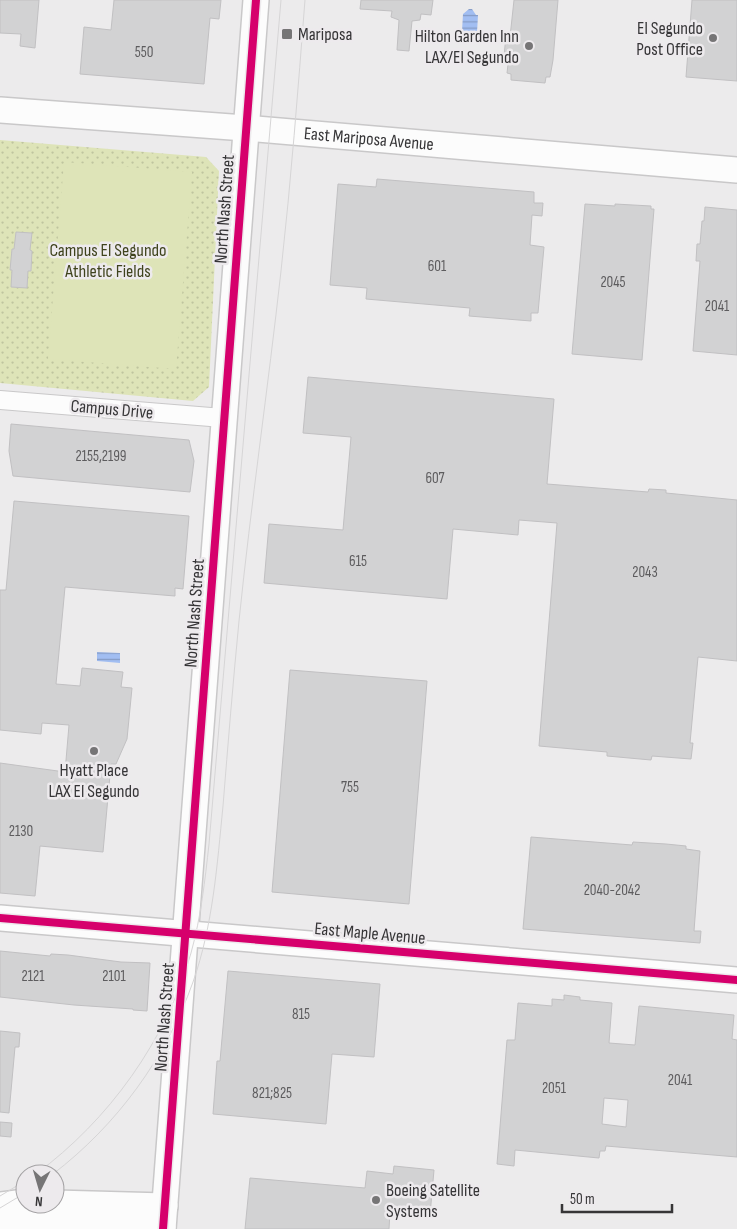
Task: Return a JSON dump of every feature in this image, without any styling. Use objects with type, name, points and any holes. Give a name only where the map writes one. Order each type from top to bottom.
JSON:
[{"type":"street","name":"North Nash Street","points":[[164,1221],[223,418],[256,0]]},
{"type":"street","name":"East Mariposa Avenue","points":[[0,110],[245,128],[737,170]]},
{"type":"street","name":"Campus Drive","points":[[0,400],[223,418]]},
{"type":"street","name":"East Maple Avenue","points":[[0,918],[737,980]]},
{"type":"street","points":[[0,1205],[15,1203]]},
{"type":"street","points":[[65,1205],[164,1221]]},
{"type":"street","points":[[0,1228],[40,1223],[164,1221]]},
{"type":"green space","name":"Campus El Segundo Athletic Fields","points":[[0,140],[206,157],[219,171],[209,387],[193,401],[0,383]]},
{"type":"green space","points":[[64,162],[192,172],[176,369],[48,359]]},
{"type":"water","points":[[472,9],[478,15],[477,33],[470,38],[465,36],[462,31],[463,14]]},
{"type":"water","points":[[97,652],[120,653],[120,663],[97,661]]},
{"type":"building","points":[[0,0],[39,0],[35,48],[20,46],[21,34],[0,33]]},
{"type":"building","points":[[114,0],[221,0],[219,19],[210,18],[204,84],[80,74],[84,27],[111,30]]},
{"type":"building","name":"Hilton Garden Inn LAX/El Segundo","points":[[361,0],[433,0],[431,15],[421,14],[420,20],[412,21],[409,51],[397,50],[399,20],[391,17],[392,11],[360,9]]},
{"type":"building","name":"Hilton Garden Inn LAX/El Segundo","points":[[514,0],[558,0],[553,60],[550,77],[546,77],[545,83],[511,80],[511,74],[507,73],[509,56],[504,56],[506,36],[510,37]]},
{"type":"building","name":"El Segundo Post Office","points":[[692,0],[737,0],[737,81],[686,77]]},
{"type":"building","points":[[377,179],[534,192],[534,203],[543,203],[542,216],[532,215],[530,245],[544,247],[538,313],[531,313],[531,321],[469,316],[470,308],[366,299],[367,288],[330,285],[338,184],[376,187]]},
{"type":"building","points":[[585,204],[651,206],[651,209],[654,209],[642,360],[572,354]]},
{"type":"building","points":[[705,207],[737,210],[737,355],[693,351],[700,261],[696,261],[697,244],[700,244]]},
{"type":"building","points":[[16,232],[32,233],[30,250],[32,251],[31,271],[28,271],[27,288],[11,287],[12,270],[10,270]]},
{"type":"building","points":[[308,377],[554,399],[547,484],[648,492],[649,489],[666,490],[666,493],[737,500],[737,661],[698,657],[690,743],[693,743],[691,759],[652,756],[651,760],[607,756],[607,752],[539,746],[557,523],[519,520],[518,535],[453,529],[447,599],[264,583],[269,524],[343,530],[351,437],[303,433]]},
{"type":"building","points":[[11,424],[189,440],[194,461],[190,492],[13,476],[9,451]]},
{"type":"building","points":[[14,501],[189,516],[183,589],[175,588],[175,596],[65,587],[56,684],[80,686],[82,668],[123,672],[121,687],[132,688],[127,739],[116,764],[111,764],[103,852],[40,846],[35,896],[0,893],[0,763],[65,772],[69,725],[42,723],[41,734],[0,730],[0,590],[6,590]]},
{"type":"building","points":[[290,670],[427,681],[409,904],[272,892]]},
{"type":"building","points":[[531,837],[632,845],[633,842],[666,844],[686,846],[686,849],[700,851],[694,931],[701,931],[700,943],[523,929]]},
{"type":"building","points":[[0,951],[150,963],[147,1011],[0,997]]},
{"type":"building","points":[[228,971],[380,984],[374,1057],[332,1054],[326,1124],[213,1114],[217,1061],[220,1061]]},
{"type":"building","points":[[564,995],[580,997],[580,1000],[612,1003],[609,1043],[635,1045],[639,1006],[734,1015],[732,1039],[737,1040],[737,1157],[606,1146],[605,1151],[600,1151],[599,1158],[515,1150],[514,1166],[497,1164],[507,1040],[515,1040],[518,1003],[552,1006],[552,999],[564,1000]],"holes":[[[604,1098],[628,1100],[626,1127],[602,1124]]]},
{"type":"building","points":[[0,1031],[20,1033],[19,1047],[15,1047],[9,1113],[0,1112]]},
{"type":"building","points":[[0,1122],[12,1123],[11,1137],[0,1136]]},
{"type":"building","name":"Boeing Satellite Systems","points":[[394,1166],[434,1170],[430,1215],[390,1212],[389,1229],[245,1229],[250,1178],[365,1188],[367,1171],[393,1174]]},
{"type":"tram line","points":[[49,1164],[88,1129],[111,1104],[132,1076],[167,1017],[191,953],[197,926],[209,844],[281,0]]},
{"type":"tram line","points":[[65,1164],[98,1134],[118,1112],[154,1063],[169,1037],[193,982],[210,917],[223,806],[244,577],[285,237],[305,0]]},
{"type":"tram line","points":[[0,1196],[15,1187]]},
{"type":"tram line","points":[[0,1208],[15,1199]]},
{"type":"cycle path","points":[[163,1229],[256,0]]},
{"type":"cycle path","points":[[0,918],[737,980]]},
{"type":"place","name":"Mariposa","points":[[287,34]]},
{"type":"place","name":"El Segundo Post Office","points":[[713,38]]},
{"type":"place","name":"Hilton Garden Inn LAX/El Segundo","points":[[529,46]]},
{"type":"place","name":"Hyatt Place LAX El Segundo","points":[[94,751]]},
{"type":"place","name":"Boeing Satellite Systems","points":[[376,1200]]}]
